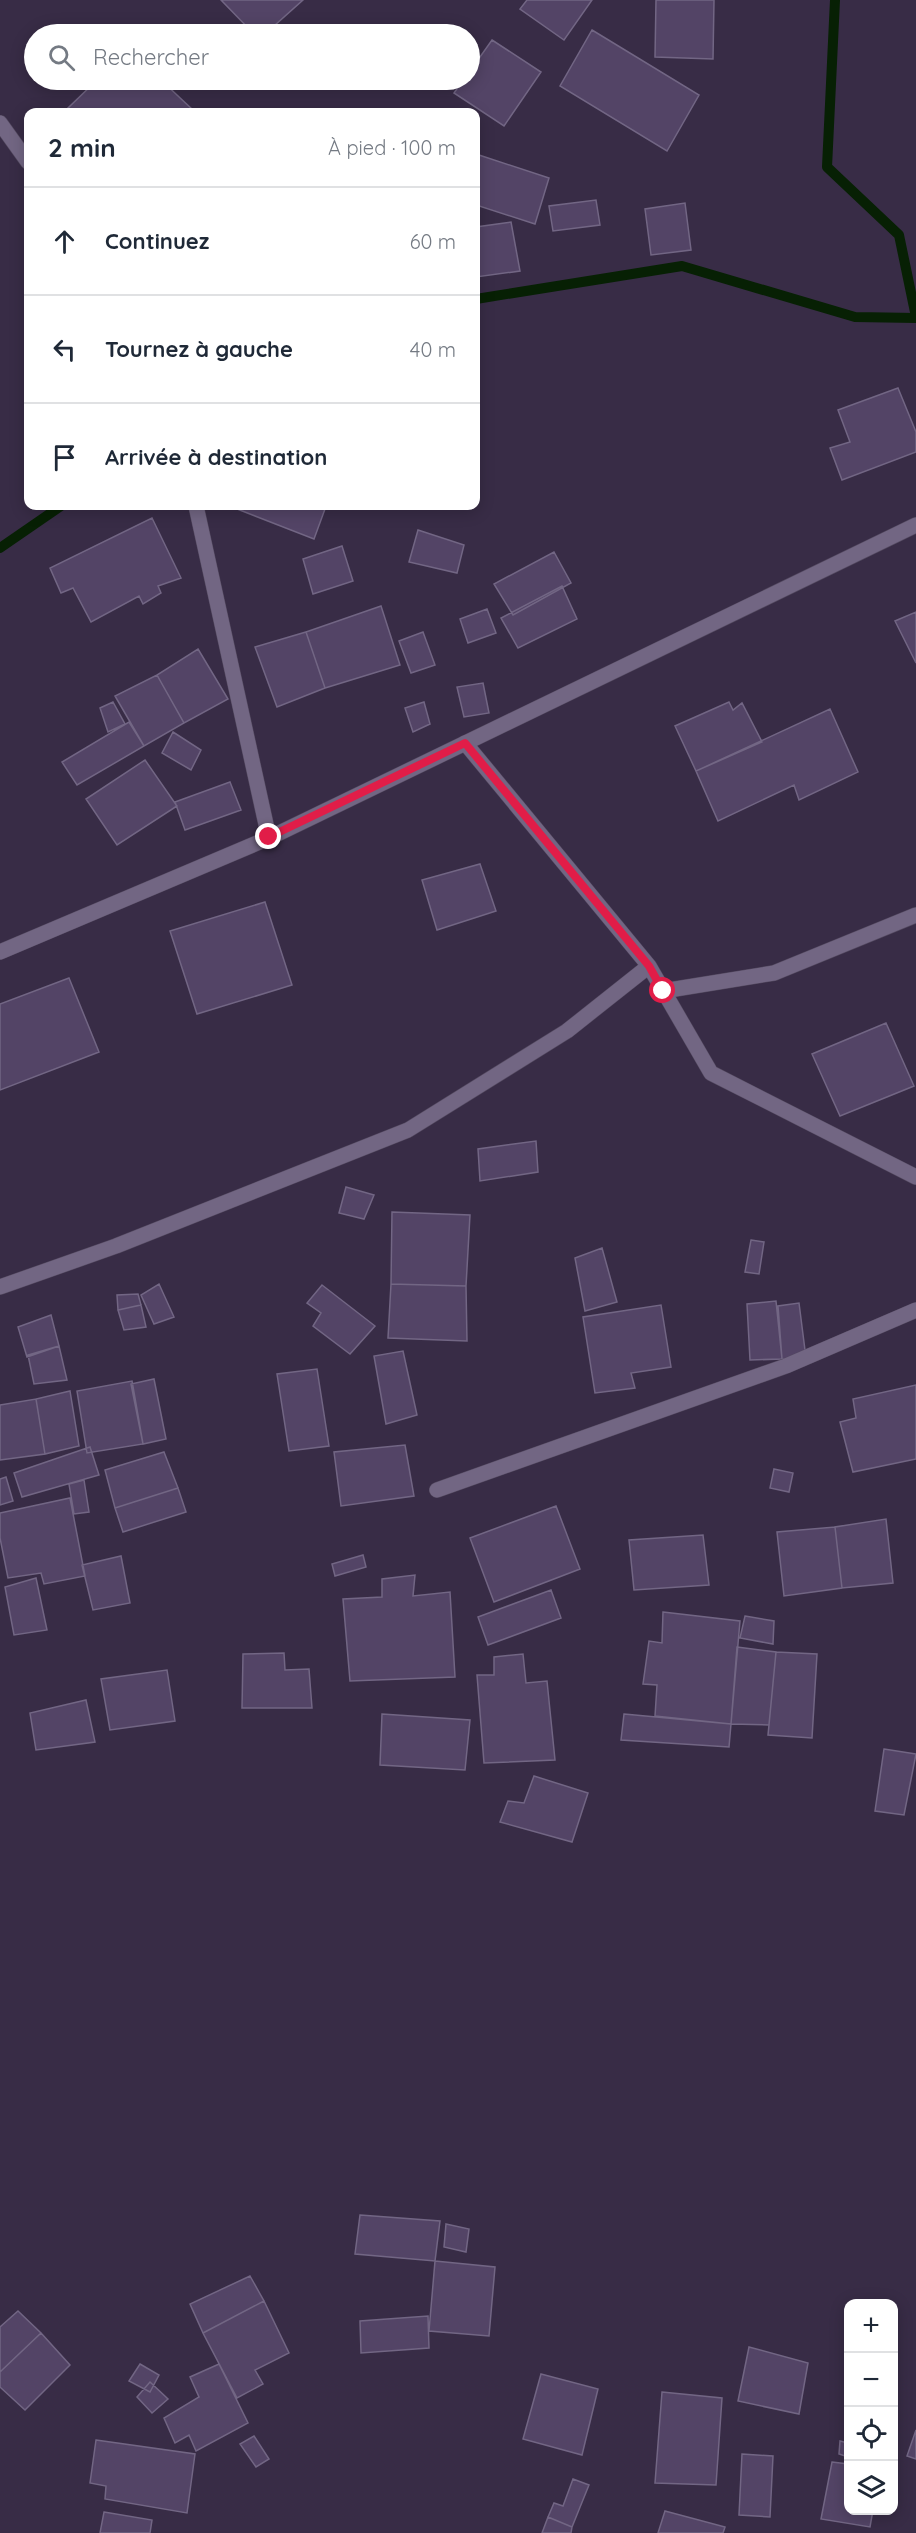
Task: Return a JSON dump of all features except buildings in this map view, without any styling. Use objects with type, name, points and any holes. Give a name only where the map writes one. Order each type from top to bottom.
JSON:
[{"type":"street","points":[[0,123],[24,156]]},
{"type":"street","points":[[197,510],[269,837]]},
{"type":"street","points":[[0,952],[269,837],[916,525]]},
{"type":"street","points":[[465,743],[649,966],[711,1073],[916,1177]]},
{"type":"street","points":[[663,991],[774,973],[916,915]]},
{"type":"street","points":[[0,1287],[116,1246],[408,1130],[567,1031],[649,966]]},
{"type":"street","points":[[437,1490],[786,1366],[916,1311]]},
{"type":"waterway","points":[[835,0],[827,167],[899,235],[916,317]]},
{"type":"waterway","points":[[480,298],[682,266],[855,317],[916,318]]},
{"type":"waterway","points":[[0,548],[55,510]]},
{"type":"route","points":[[269,837],[465,743],[565,861],[649,966],[663,991]]}]
